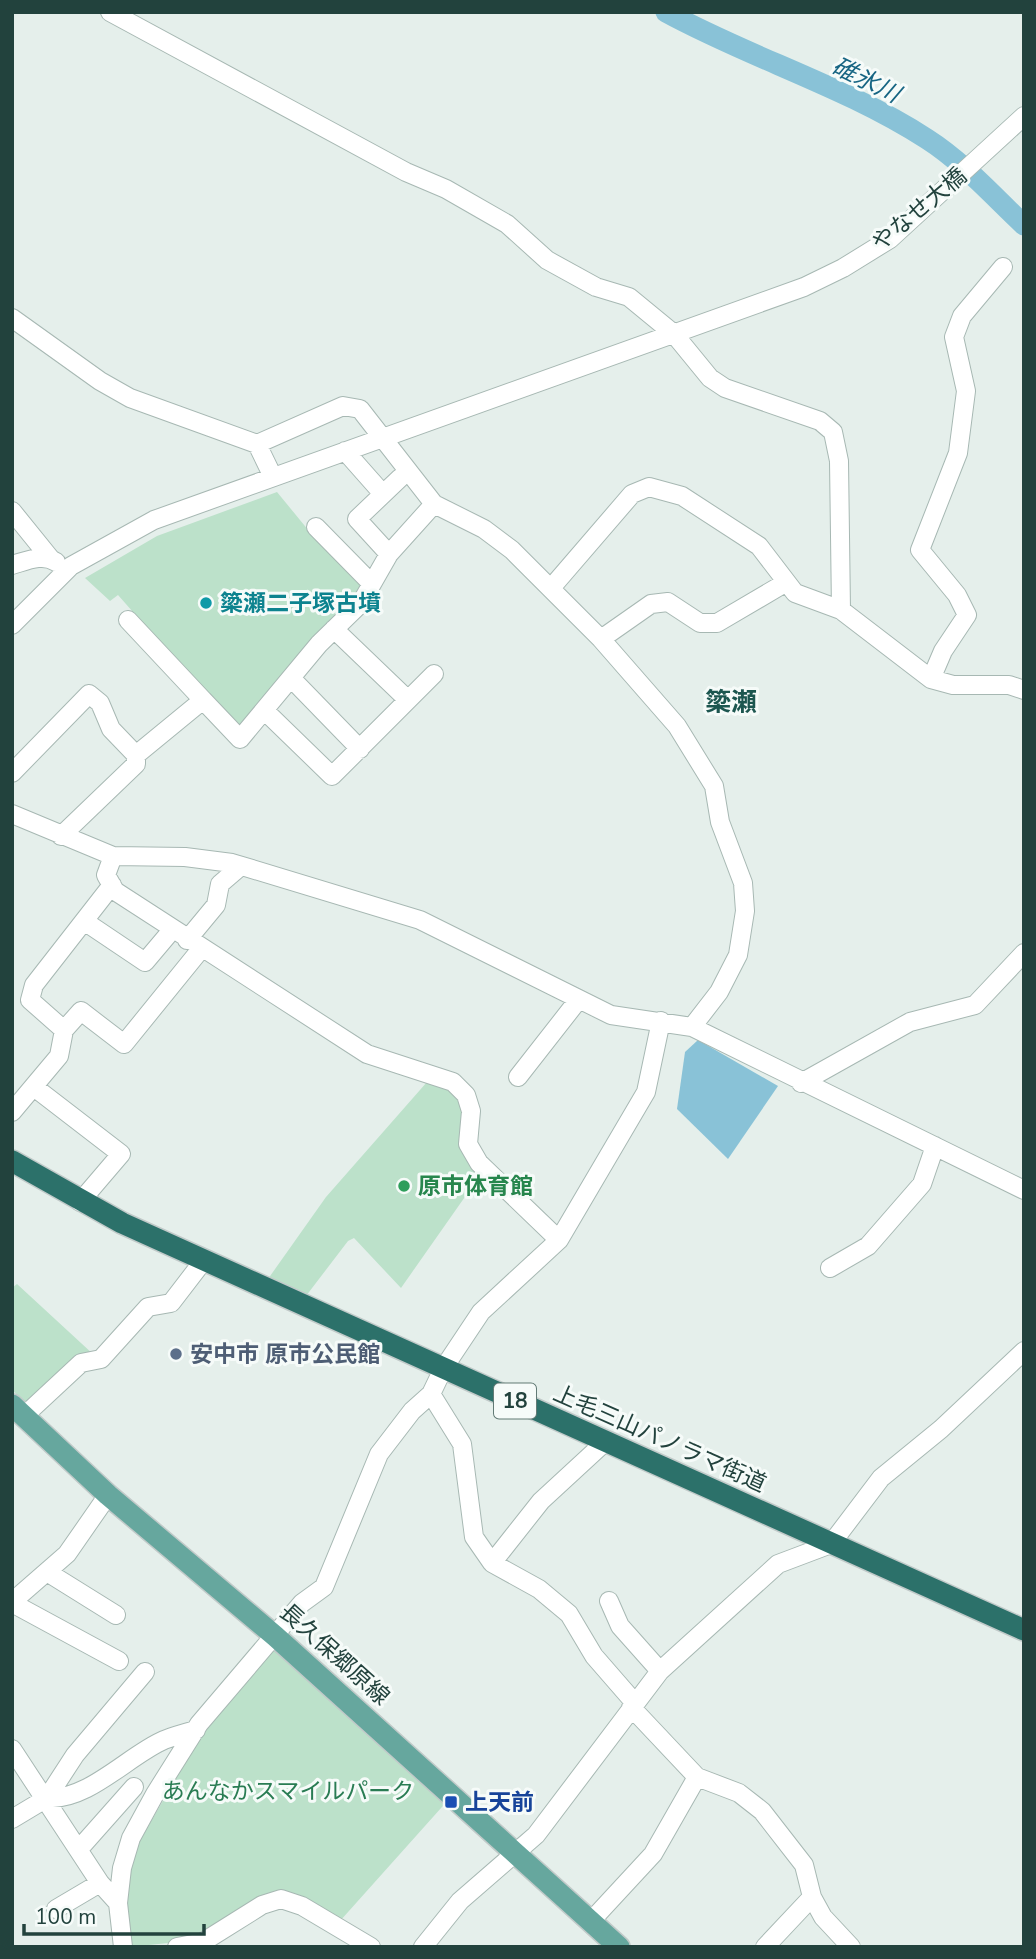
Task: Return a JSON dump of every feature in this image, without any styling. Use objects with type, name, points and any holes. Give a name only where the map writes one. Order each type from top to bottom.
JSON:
[{"type":"highway","name":"上毛三山パノラマ街道","points":[[12,1161],[80,1202],[204,1260],[1024,1630]]},
{"type":"main road","name":"長久保郷原線","points":[[18,1410],[108,1495],[275,1636],[518,1852],[619,1947]]},
{"type":"street","points":[[110,12],[406,172],[446,189],[507,224],[547,260],[596,287],[629,297],[674,334],[710,378],[724,388],[820,421],[832,432],[839,461],[841,610]]},
{"type":"street","name":"やなせ大橋","points":[[12,625],[68,569],[155,520],[804,287],[843,268],[890,239],[1024,116]]},
{"type":"street","points":[[931,679],[943,651],[967,615],[957,595],[920,550],[958,453],[966,391],[954,337],[962,316],[1003,267]]},
{"type":"street","points":[[12,318],[100,381],[130,398],[257,444],[273,477]]},
{"type":"street","points":[[257,444],[342,405],[360,409],[433,504],[484,529],[512,550],[601,639],[677,726],[714,786],[720,822],[743,883],[745,911],[738,955],[719,992],[692,1027]]},
{"type":"street","points":[[345,451],[383,494]]},
{"type":"street","points":[[388,554],[357,519],[400,478]]},
{"type":"street","points":[[551,588],[632,494],[649,487],[682,496],[759,546],[795,593],[841,610],[931,679],[953,685],[1009,685],[1024,690]]},
{"type":"street","points":[[128,620],[240,739],[334,629],[361,603],[388,554],[433,504]]},
{"type":"street","points":[[12,511],[50,558],[68,569]]},
{"type":"street","points":[[316,527],[372,584]]},
{"type":"street","points":[[12,565],[50,558]]},
{"type":"street","points":[[601,639],[651,604],[668,602],[700,623],[717,623],[785,583]]},
{"type":"street","points":[[334,629],[408,700]]},
{"type":"street","points":[[264,710],[332,776],[434,674]]},
{"type":"street","points":[[291,678],[360,749]]},
{"type":"street","points":[[12,773],[89,694],[100,703],[111,729],[135,755],[136,764],[61,836]]},
{"type":"street","points":[[135,755],[203,700]]},
{"type":"street","points":[[12,814],[113,856],[186,857],[241,866],[420,920],[611,1015],[692,1027],[801,1083],[1024,1190]]},
{"type":"street","points":[[113,856],[106,875],[115,891],[187,940],[367,1055],[453,1082],[466,1095],[471,1111],[468,1144],[478,1163],[559,1240]]},
{"type":"street","points":[[12,1112],[60,1056],[64,1030],[81,1011],[124,1044],[187,940],[215,905],[220,884],[241,866]]},
{"type":"street","points":[[64,1030],[30,1000],[34,985],[111,886]]},
{"type":"street","points":[[84,921],[145,962],[187,940]]},
{"type":"street","points":[[801,1083],[910,1022],[975,1005],[1024,953]]},
{"type":"street","points":[[518,1077],[579,999]]},
{"type":"street","points":[[123,1947],[118,1903],[122,1868],[131,1838],[195,1730],[302,1603],[324,1587],[379,1454],[412,1411],[431,1394],[443,1368],[481,1312],[559,1240],[646,1092],[661,1021]]},
{"type":"street","points":[[34,1087],[121,1154],[80,1202]]},
{"type":"street","points":[[830,1268],[868,1246],[922,1184],[935,1146]]},
{"type":"street","points":[[18,1410],[81,1363],[101,1359],[149,1307],[171,1303],[204,1260]]},
{"type":"street","points":[[423,1947],[460,1901],[536,1835],[660,1671],[778,1564],[831,1544],[881,1478],[941,1429],[1024,1351]]},
{"type":"street","points":[[431,1394],[462,1444],[474,1537],[492,1563],[538,1589],[569,1614],[594,1656],[632,1705],[697,1777],[739,1793],[762,1811],[804,1865],[812,1897],[823,1917],[851,1947]]},
{"type":"street","points":[[492,1563],[541,1501],[605,1442]]},
{"type":"street","points":[[108,1495],[67,1554],[12,1603],[119,1661]]},
{"type":"street","points":[[47,1572],[116,1615]]},
{"type":"street","points":[[609,1601],[620,1626],[660,1671]]},
{"type":"street","points":[[12,1819],[47,1798],[75,1755],[135,1680],[145,1672]]},
{"type":"street","points":[[47,1798],[60,1799],[111,1775],[163,1740],[195,1730]]},
{"type":"street","points":[[12,1749],[47,1798],[100,1883],[118,1903]]},
{"type":"street","points":[[592,1921],[653,1854],[697,1777]]},
{"type":"street","points":[[79,1849],[134,1787]]},
{"type":"street","points":[[56,1909],[100,1883]]},
{"type":"street","points":[[765,1947],[812,1897]]},
{"type":"street","points":[[177,1947],[201,1944],[262,1905],[281,1899],[302,1906],[371,1947]]},
{"type":"green space","points":[[277,492],[309,531],[364,586],[242,731],[130,615],[133,612],[118,595],[110,601],[85,578],[157,536]]},
{"type":"green space","name":"原市体育館","points":[[427,1082],[448,1088],[459,1101],[481,1174],[401,1288],[354,1238],[348,1241],[306,1296],[268,1279],[326,1197]]},
{"type":"green space","points":[[17,1284],[94,1355],[28,1405],[12,1390],[12,1288]]},
{"type":"green space","name":"あんなかスマイルパーク","points":[[275,1643],[450,1798],[340,1921],[302,1898],[178,1942],[129,1947],[124,1903],[131,1856],[215,1711]]},
{"type":"water","points":[[698,1040],[778,1086],[728,1159],[677,1109],[685,1052]]},
{"type":"waterway","name":"碓氷川","points":[[666,12],[896,120],[953,158],[1024,225]]},
{"type":"place","name":"簗瀬二子塚古墳","points":[[206,603]]},
{"type":"place","name":"原市体育館","points":[[404,1186]]},
{"type":"place","name":"安中市 原市公民館","points":[[176,1354]]},
{"type":"place","name":"上天前","points":[[451,1802]]},
{"type":"district","name":"簗瀬","points":[[731,702]]}]
